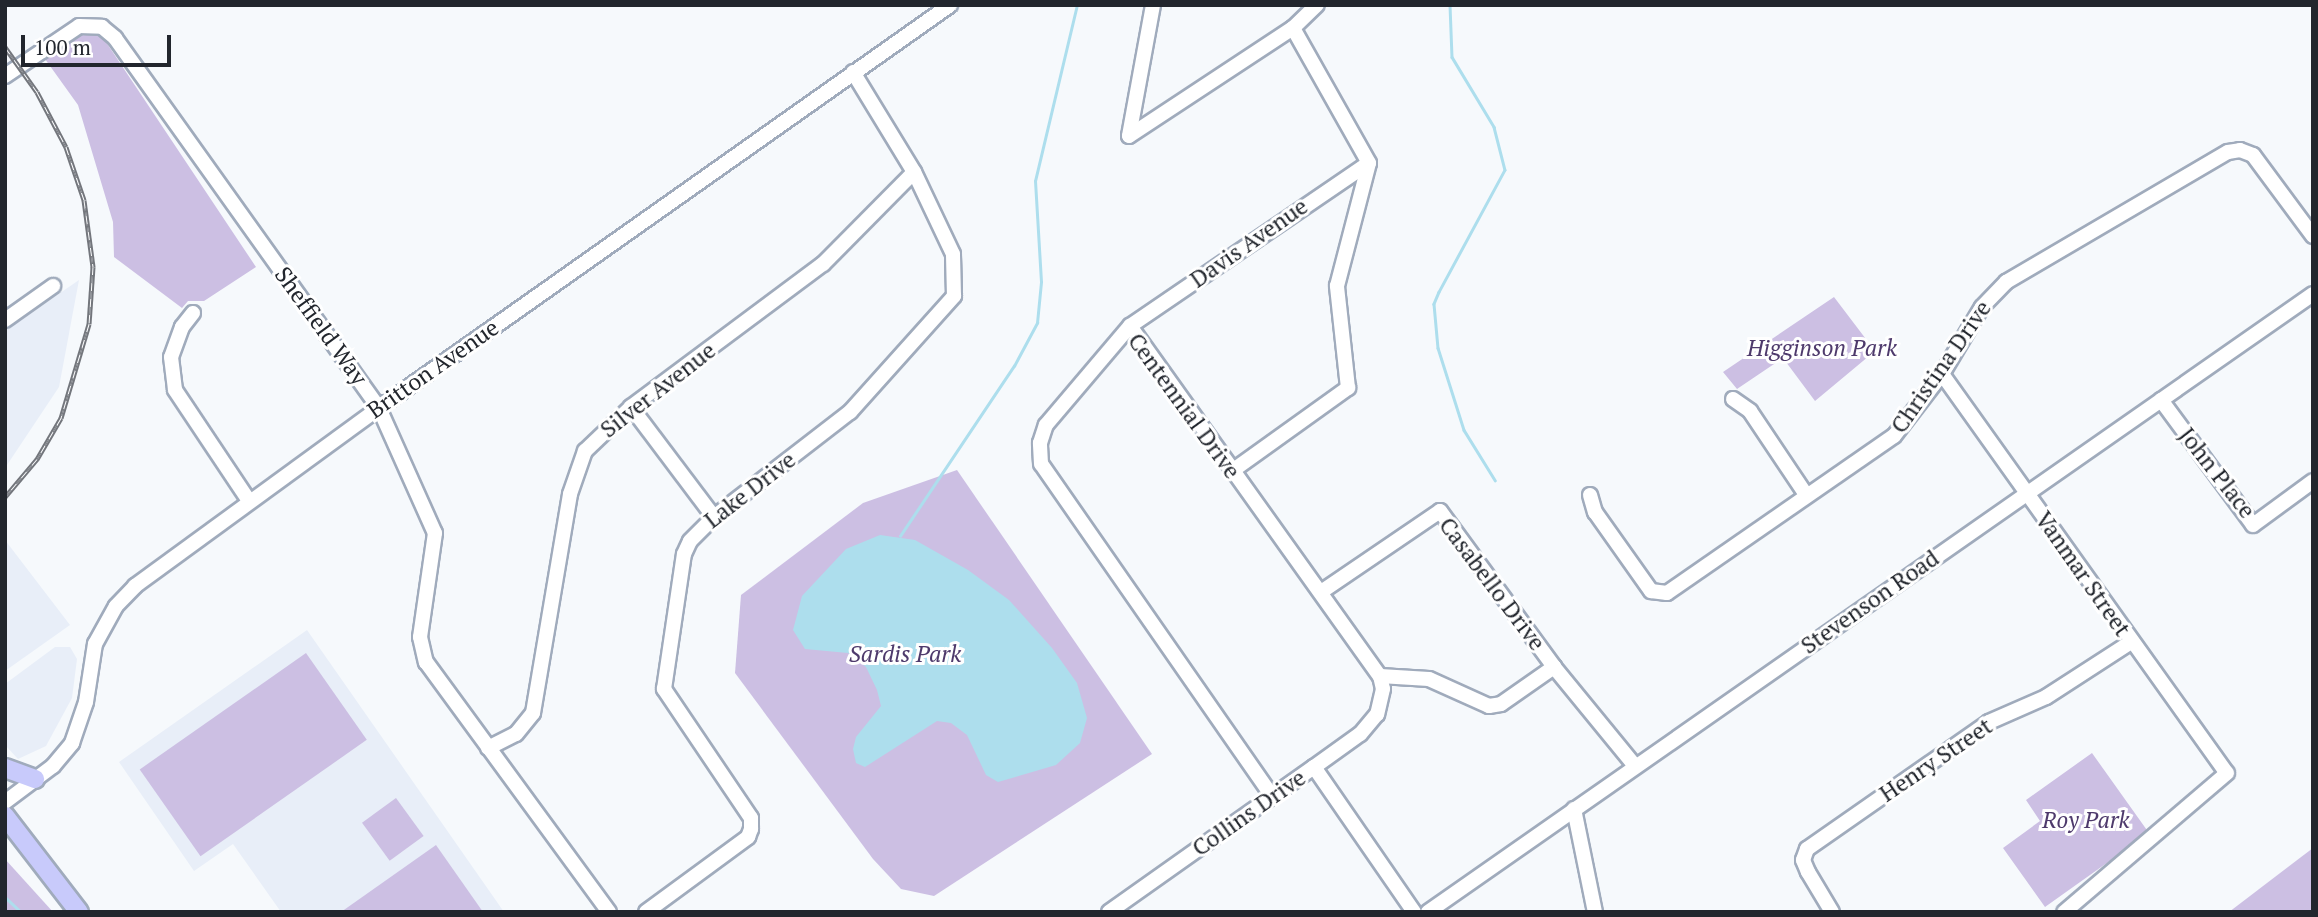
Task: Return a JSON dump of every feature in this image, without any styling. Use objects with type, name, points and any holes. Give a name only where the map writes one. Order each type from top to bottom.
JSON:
[{"type":"main road","points":[[5,768],[36,779]]},
{"type":"main road","points":[[5,816],[79,912]]},
{"type":"street","name":"Britton Avenue","points":[[5,802],[36,779],[72,743],[86,702],[94,644],[116,606],[135,586],[379,408],[950,5]]},
{"type":"street","points":[[1153,5],[1129,136],[1293,29],[1317,5]]},
{"type":"street","name":"Sheffield Way","points":[[5,76],[70,31],[88,24],[102,27],[115,38],[379,408],[435,533],[420,636],[426,662],[488,748],[542,815],[609,912]]},
{"type":"street","points":[[1232,471],[1348,388],[1337,286],[1369,163],[1293,29]]},
{"type":"street","name":"Lake Drive","points":[[646,912],[748,837],[751,829],[751,818],[664,689],[684,554],[698,531],[714,517],[850,412],[954,296],[953,254],[914,172],[853,72]]},
{"type":"street","name":"Christina Drive","points":[[1590,495],[1595,512],[1651,591],[1658,594],[1667,593],[1894,436],[1942,374],[1982,307],[2006,282],[2228,152],[2240,150],[2253,155],[2313,236]]},
{"type":"street","name":"Davis Avenue","points":[[1130,326],[1369,163]]},
{"type":"street","name":"Silver Avenue","points":[[488,748],[516,734],[533,713],[570,494],[585,451],[631,407],[823,264],[914,172]]},
{"type":"street","points":[[7,316],[53,286]]},
{"type":"street","name":"Stevenson Road","points":[[1428,912],[2313,294]]},
{"type":"street","points":[[193,313],[182,327],[171,356],[175,390],[249,501]]},
{"type":"street","name":"Centennial Drive","points":[[1272,796],[1041,464],[1046,425],[1130,326],[1380,676]]},
{"type":"street","name":"Vanmar Street","points":[[1942,374],[2227,773],[2064,912]]},
{"type":"street","points":[[1733,399],[1749,411],[1807,496]]},
{"type":"street","name":"John Place","points":[[2161,400],[2253,525],[2313,481]]},
{"type":"street","points":[[631,407],[714,517]]},
{"type":"street","name":"Casabello Drive","points":[[1321,592],[1440,511],[1554,667],[1635,766]]},
{"type":"street","name":"Henry Street","points":[[1832,912],[1803,860],[1807,849],[1989,722],[2046,696],[2131,642]]},
{"type":"street","points":[[1314,767],[1360,734],[1377,714],[1383,688],[1380,676],[1429,679],[1489,706],[1501,704],[1554,667]]},
{"type":"street","name":"Collins Drive","points":[[1109,912],[1314,767],[1414,912]]},
{"type":"street","points":[[1574,809],[1595,912]]},
{"type":"shaded area","points":[[79,280],[59,387],[5,468],[5,331]]},
{"type":"shaded area","points":[[5,540],[70,625],[5,671]]},
{"type":"shaded area","points":[[307,630],[504,912],[281,912],[233,844],[194,871],[119,762]]},
{"type":"shaded area","points":[[55,647],[70,647],[77,659],[72,698],[46,746],[18,759],[5,745],[5,684]]},
{"type":"green space","points":[[83,32],[100,33],[256,267],[204,301],[188,301],[182,308],[114,257],[113,222],[78,105],[45,59]]},
{"type":"green space","name":"Higginson Park","points":[[1834,297],[1875,351],[1815,401],[1783,358],[1737,389],[1723,372]]},
{"type":"green space","name":"Sardis Park","points":[[957,470],[1152,754],[934,896],[901,889],[873,859],[735,673],[741,595],[863,503]]},
{"type":"green space","points":[[306,653],[367,740],[201,856],[140,769]]},
{"type":"green space","name":"Roy Park","points":[[2092,753],[2149,833],[2045,907],[2003,848],[2040,821],[2026,800]]},
{"type":"green space","points":[[396,798],[424,836],[390,861],[362,823]]},
{"type":"green space","points":[[436,845],[483,912],[341,912]]},
{"type":"green space","points":[[2313,848],[2313,912],[2229,912]]},
{"type":"green space","points":[[5,859],[53,912],[5,912]]},
{"type":"water","points":[[880,535],[915,540],[968,570],[1009,600],[1052,648],[1077,683],[1087,718],[1080,743],[1056,765],[998,782],[986,775],[967,735],[951,723],[937,721],[865,767],[856,763],[853,749],[856,737],[881,706],[877,690],[866,667],[848,653],[805,649],[793,630],[802,596],[846,549]]},
{"type":"waterway","points":[[900,536],[1014,366],[1037,323],[1041,282],[1035,181],[1077,5]]},
{"type":"waterway","points":[[1450,5],[1452,57],[1494,127],[1505,170],[1434,304],[1438,348],[1464,430],[1495,480]]},
{"type":"waterway","points":[[5,897],[21,912]]},
{"type":"railway","points":[[5,47],[37,92],[66,147],[84,200],[93,267],[89,324],[61,418],[37,459],[5,497]]}]
